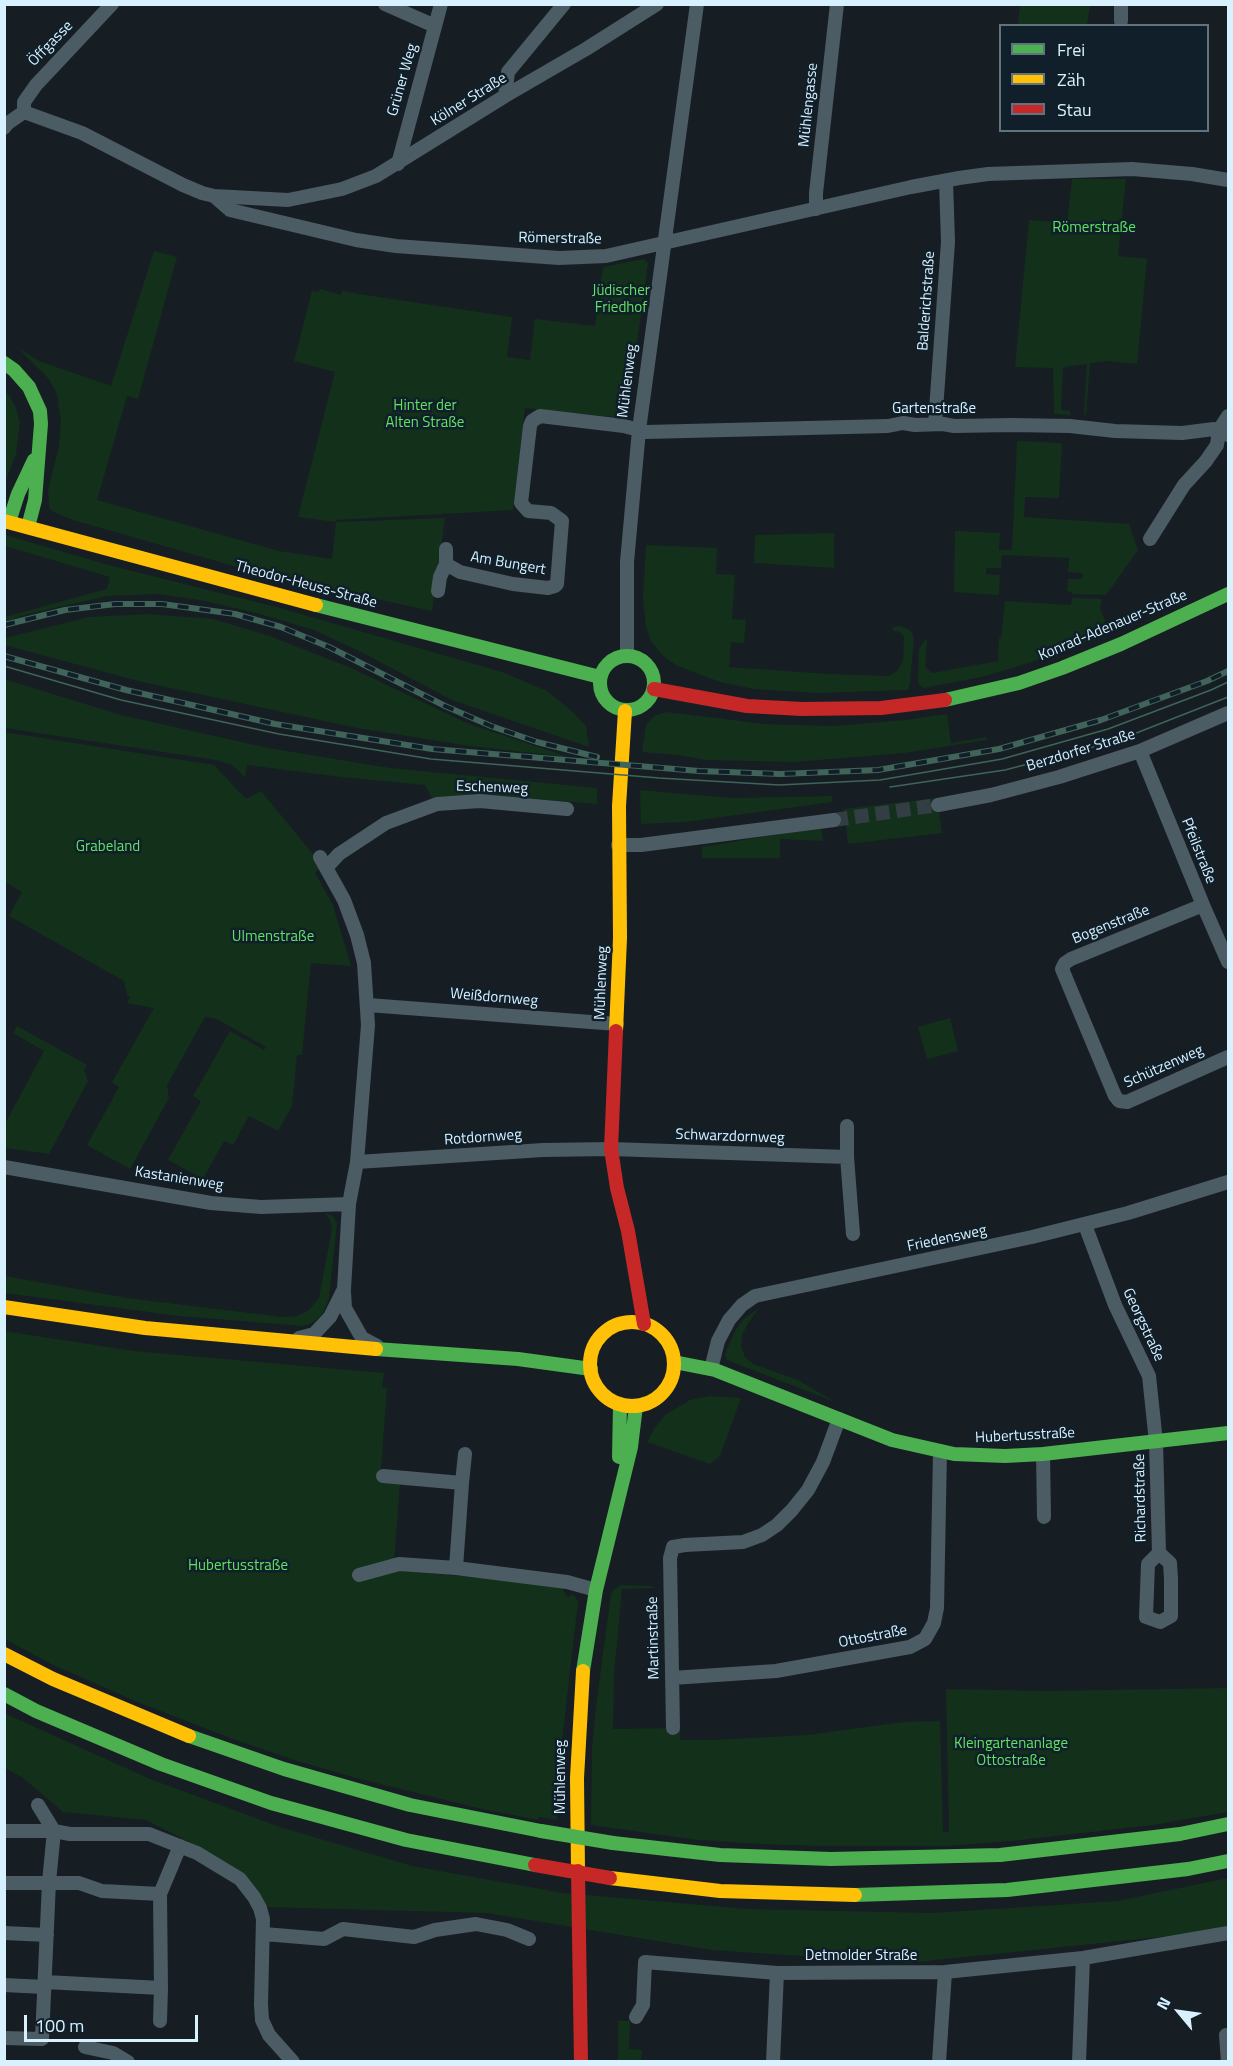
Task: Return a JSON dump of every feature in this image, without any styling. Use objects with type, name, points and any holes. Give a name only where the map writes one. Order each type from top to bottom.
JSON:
[{"type":"main road","points":[[4,363],[21,377],[35,399],[41,424],[35,500],[28,527]]},
{"type":"main road","points":[[7,521],[40,447]]},
{"type":"main road","name":"Theodor-Heuss-Straße","points":[[7,521],[321,606],[600,677]]},
{"type":"main road","name":"Konrad-Adenauer-Straße","points":[[654,688],[747,706],[802,709],[881,708],[948,700],[1019,683],[1062,668],[1121,644],[1228,594]]},
{"type":"main road","points":[[627,656],[635,657],[648,666],[654,681],[654,688],[644,705],[635,710],[625,711],[617,709],[605,699],[601,692],[600,677],[610,662],[627,656]]},
{"type":"main road","name":"Mühlenweg","points":[[625,711],[618,845],[620,938],[611,1149],[644,1324]]},
{"type":"main road","name":"Mühlenweg","points":[[626,1323],[631,1256]]},
{"type":"main road","points":[[4,1307],[145,1328],[384,1350],[518,1359],[591,1369]]},
{"type":"main road","points":[[626,1323],[644,1324],[663,1335],[671,1348],[674,1362],[673,1377],[659,1397],[644,1405],[620,1405],[601,1392],[592,1377],[592,1352],[605,1333],[626,1323]]},
{"type":"main road","points":[[518,1359],[592,1352]]},
{"type":"main road","name":"Hubertusstraße","points":[[674,1362],[711,1369],[892,1440],[940,1451],[979,1456],[1043,1454],[1228,1432]]},
{"type":"main road","name":"Hubertusstraße","points":[[673,1377],[761,1388]]},
{"type":"main road","name":"Mühlenweg","points":[[619,1496],[620,1405]]},
{"type":"main road","name":"Mühlenweg","points":[[581,2061],[578,1740],[583,1672],[596,1590],[631,1447],[636,1406]]},
{"type":"main road","points":[[4,1654],[170,1729],[284,1768],[410,1805],[613,1843],[720,1855],[831,1859],[1000,1856],[1180,1834],[1228,1824]]},
{"type":"main road","points":[[4,1694],[36,1711],[161,1764],[271,1803],[406,1840],[610,1878],[720,1891],[833,1896],[1007,1890],[1188,1869],[1228,1861]]},
{"type":"street","name":"Öffgasse","points":[[24,112],[24,102],[36,85],[112,4]]},
{"type":"street","points":[[386,4],[435,26]]},
{"type":"street","name":"Grüner Weg","points":[[398,164],[441,4]]},
{"type":"street","points":[[505,96],[508,72],[564,4]]},
{"type":"street","name":"Kölner Straße","points":[[24,112],[82,133],[183,185],[214,196],[288,200],[342,189],[376,176],[657,4]]},
{"type":"street","name":"Mühlenweg","points":[[627,656],[627,562],[639,430],[697,4]]},
{"type":"street","name":"Mühlengasse","points":[[816,209],[837,4]]},
{"type":"street","points":[[1121,4],[1121,21]]},
{"type":"street","points":[[6,126],[24,112]]},
{"type":"street","name":"Römerstraße","points":[[214,196],[230,210],[356,240],[396,246],[559,258],[606,256],[959,177],[1116,168],[1171,171],[1228,180]]},
{"type":"street","name":"Balderichstraße","points":[[935,424],[948,242],[946,181]]},
{"type":"street","points":[[288,200],[295,226]]},
{"type":"street","name":"Gartenstraße","points":[[530,426],[536,417],[540,416],[624,426],[646,432],[888,426],[903,423],[954,426],[1070,426],[1115,431],[1224,433]]},
{"type":"street","points":[[1150,539],[1184,485],[1212,453],[1224,433],[1228,416]]},
{"type":"street","name":"Am Bungert","points":[[446,564],[460,572],[513,584],[552,588],[557,584],[562,521],[551,513],[528,511],[521,503],[530,426]]},
{"type":"street","points":[[438,591],[440,577],[446,564],[446,549]]},
{"type":"street","name":"Berzdorfer Straße","points":[[938,805],[991,795],[1059,777],[1140,751],[1228,713]]},
{"type":"street","name":"Pfeilstraße","points":[[1140,751],[1228,962]]},
{"type":"street","name":"Eschenweg","points":[[368,1005],[364,963],[357,935],[344,900],[323,862],[386,823],[436,804],[480,801],[567,809]]},
{"type":"street","points":[[618,845],[641,845],[834,820]]},
{"type":"street","name":"Bogenstraße","points":[[1115,1096],[1062,969],[1065,963],[1203,905]]},
{"type":"street","points":[[368,1005],[357,1162],[349,1204],[344,1289],[345,1308],[362,1338],[384,1350]]},
{"type":"street","name":"Weißdornweg","points":[[368,1005],[617,1024]]},
{"type":"street","name":"Schützenweg","points":[[1115,1096],[1119,1101],[1126,1102],[1228,1057]]},
{"type":"street","points":[[847,1126],[853,1234]]},
{"type":"street","name":"Rotdornweg","points":[[357,1162],[543,1150],[611,1149]]},
{"type":"street","name":"Schwarzdornweg","points":[[611,1149],[847,1157]]},
{"type":"street","name":"Kastanienweg","points":[[4,1167],[211,1203],[261,1207],[349,1204]]},
{"type":"street","name":"Friedensweg","points":[[711,1369],[718,1341],[729,1320],[742,1305],[755,1296],[876,1272],[1084,1225],[1228,1182]]},
{"type":"street","name":"Georgstraße","points":[[1084,1225],[1114,1305],[1149,1376],[1156,1442]]},
{"type":"street","points":[[291,1340],[314,1334],[330,1317],[344,1289]]},
{"type":"street","name":"Martinstraße","points":[[673,1728],[670,1558],[673,1547],[743,1542],[762,1535],[777,1525],[807,1490],[823,1462],[839,1419]]},
{"type":"street","name":"Richardstraße","points":[[1156,1442],[1159,1553]]},
{"type":"street","name":"Ottostraße","points":[[672,1678],[776,1671],[893,1651],[925,1640],[934,1623],[937,1608],[940,1451]]},
{"type":"street","points":[[456,1568],[465,1454]]},
{"type":"street","points":[[1043,1454],[1044,1516]]},
{"type":"street","points":[[383,1476],[462,1483]]},
{"type":"street","points":[[359,1575],[399,1564],[456,1568],[567,1582],[596,1590]]},
{"type":"street","points":[[4,2038],[42,2039],[49,1882],[54,1831],[38,1805]]},
{"type":"street","points":[[4,1831],[149,1834],[220,1865],[248,1887],[260,1908],[264,1934],[262,2020],[268,2035],[291,2061]]},
{"type":"street","points":[[160,2021],[160,1894],[180,1846]]},
{"type":"street","points":[[4,1883],[79,1883],[102,1891],[160,1894]]},
{"type":"street","points":[[264,1934],[324,1939],[343,1929],[414,1937],[435,1930],[476,1924],[507,1930],[529,1939]]},
{"type":"street","points":[[4,1933],[47,1935]]},
{"type":"street","name":"Detmolder Straße","points":[[636,2017],[643,2006],[645,1962],[777,1973],[945,1972],[1083,1958],[1228,1933]]},
{"type":"street","points":[[1079,2061],[1083,1958]]},
{"type":"street","points":[[939,2061],[945,1972]]},
{"type":"street","points":[[772,2061],[777,1973]]},
{"type":"street","points":[[4,1985],[160,1988]]},
{"type":"street","points":[[1226,2035],[1228,2061]]},
{"type":"street","points":[[86,2047],[114,2053],[128,2061]]},
{"type":"green space","points":[[1020,5],[1090,5],[1087,24],[1018,24]]},
{"type":"green space","points":[[1072,179],[1126,179],[1118,256],[1147,259],[1137,364],[1108,361],[1090,363],[1086,416],[1084,414],[1087,364],[1063,367],[1061,410],[1070,411],[1070,415],[1054,414],[1053,368],[1015,367],[1029,220],[1067,223]]},
{"type":"green space","points":[[154,251],[177,257],[138,399],[127,396],[97,500],[279,551],[332,559],[336,522],[445,518],[432,611],[265,575],[73,520],[49,508],[48,490],[59,446],[61,422],[57,394],[49,379],[17,347],[39,361],[111,386]]},
{"type":"green space","name":"Hinter der Alten Straße","points":[[644,259],[648,263],[628,408],[623,415],[615,417],[525,408],[513,510],[336,520],[336,522],[298,517],[335,372],[294,361],[312,291],[318,292],[320,289],[341,295],[342,291],[512,317],[507,357],[530,360],[535,319],[595,326],[603,267]]},
{"type":"green space","points":[[5,390],[15,405],[20,423],[16,454],[5,483]]},
{"type":"green space","points":[[1017,441],[1062,443],[1059,498],[1025,497],[1024,517],[1129,524],[1138,550],[1106,595],[1072,594],[1067,591],[1068,579],[1082,579],[1083,573],[1068,572],[1069,558],[1002,555],[1001,568],[986,568],[986,574],[1000,575],[999,595],[954,592],[955,531],[1000,533],[999,550],[1012,550]]},
{"type":"green space","points":[[834,533],[834,568],[754,563],[755,535]]},
{"type":"green space","points":[[5,535],[112,566],[280,608],[502,672],[547,691],[573,712],[586,726],[589,747],[452,700],[314,630],[205,601],[159,594],[107,596],[24,615],[5,622],[5,617],[107,589],[110,577],[5,546]]},
{"type":"green space","points":[[646,545],[717,548],[716,574],[735,575],[732,619],[746,620],[744,643],[731,642],[729,667],[889,676],[897,671],[903,661],[904,637],[900,632],[893,631],[893,627],[901,626],[911,631],[914,638],[908,690],[817,693],[753,689],[720,682],[678,666],[659,651],[651,641],[646,627],[643,600]]},
{"type":"green space","points":[[1072,598],[1102,599],[1100,609],[1105,620],[1097,637],[1051,656],[982,677],[923,688],[918,683],[919,649],[924,641],[927,640],[925,667],[932,673],[998,661],[1005,601],[1071,605]]},
{"type":"green space","points":[[147,614],[213,619],[267,635],[349,667],[469,724],[568,757],[470,746],[357,728],[138,681],[5,645],[5,638],[89,617]]},
{"type":"green space","points":[[4,679],[121,715],[268,748],[390,768],[597,788],[597,804],[478,794],[432,798],[425,785],[247,765],[245,777],[232,765],[216,760],[5,728]]},
{"type":"green space","points":[[666,712],[765,724],[833,726],[947,714],[951,743],[986,737],[986,740],[904,753],[794,762],[706,760],[642,752],[646,725],[654,716]]},
{"type":"green space","points":[[4,732],[214,765],[246,799],[261,791],[313,854],[319,869],[315,873],[333,905],[351,966],[311,963],[302,1055],[297,1055],[292,1106],[278,1131],[249,1116],[233,1145],[224,1141],[203,1179],[168,1160],[201,1101],[193,1096],[230,1031],[264,1050],[266,1047],[217,1019],[205,1017],[167,1085],[169,1098],[130,1169],[87,1145],[119,1087],[112,1082],[154,1008],[127,1003],[130,997],[127,995],[124,981],[9,916],[22,892],[5,882]]},
{"type":"green space","points":[[640,790],[732,798],[832,796],[832,802],[685,822],[641,824]]},
{"type":"green space","points":[[937,798],[942,833],[848,844],[844,809]]},
{"type":"green space","points":[[821,827],[823,841],[780,839],[780,858],[702,858],[702,847]]},
{"type":"green space","points":[[950,1018],[958,1051],[927,1059],[918,1027]]},
{"type":"green space","points":[[17,1026],[87,1065],[84,1070],[88,1081],[49,1154],[5,1148],[5,1124],[44,1051],[13,1033]]},
{"type":"green space","points":[[325,1213],[333,1216],[337,1223],[329,1299],[322,1315],[312,1323],[303,1326],[179,1316],[5,1293],[5,1276],[127,1298],[282,1317],[297,1316],[309,1310],[319,1298],[332,1229]]},
{"type":"green space","points":[[759,1308],[742,1335],[741,1347],[745,1357],[753,1364],[798,1380],[835,1402],[727,1360],[725,1355],[736,1329],[744,1319]]},
{"type":"green space","name":"Hubertusstraße","points":[[4,1331],[134,1351],[384,1373],[382,1387],[387,1388],[380,1482],[400,1484],[394,1562],[389,1570],[565,1585],[563,1590],[568,1597],[573,1594],[578,1602],[561,1749],[557,1820],[539,1817],[538,1820],[478,1808],[294,1760],[140,1703],[51,1664],[5,1639]]},
{"type":"green space","points":[[710,1396],[741,1398],[720,1456],[710,1464],[647,1442],[665,1415],[690,1400]]},
{"type":"green space","name":"Kleingartenanlage Ottostraße","points":[[621,1585],[656,1588],[622,1589],[614,1674],[613,1729],[680,1728],[680,1740],[714,1740],[807,1735],[904,1722],[940,1721],[943,1832],[949,1832],[946,1689],[1046,1691],[1228,1688],[1228,1812],[1153,1825],[946,1846],[760,1844],[698,1840],[591,1825],[592,1747],[596,1707],[611,1594]]},
{"type":"green space","points":[[4,1713],[150,1779],[280,1827],[412,1866],[563,1893],[748,1909],[932,1913],[1117,1901],[1228,1878],[1228,1930],[907,1963],[712,1950],[487,1913],[263,1907],[201,1848],[146,1820],[63,1812],[22,1777],[5,1768]]},
{"type":"green space","points":[[618,2021],[630,2021],[629,2049],[642,2050],[641,2061],[618,2061]]},
{"type":"tunnel","points":[[834,820],[938,805]]},
{"type":"tram line","points":[[4,666],[121,700],[279,734],[431,759],[659,778],[779,785],[880,780],[1002,759],[1108,729],[1228,682]]},
{"type":"tram line","points":[[890,787],[1005,770],[1116,741],[1228,697]]},
{"type":"railway","points":[[4,625],[65,610],[115,604],[162,604],[235,614],[281,627],[329,647],[445,706],[491,726],[537,742],[597,757]]},
{"type":"railway","points":[[4,656],[126,690],[275,724],[432,749],[699,771],[781,774],[878,770],[999,749],[1101,720],[1228,671]]},
{"type":"traffic: fast","points":[[4,363],[14,370],[29,387],[40,411],[35,500],[28,527]]},
{"type":"traffic: fast","points":[[9,522],[18,494],[34,460]]},
{"type":"traffic: fast","points":[[945,700],[1019,683],[1062,668],[1121,644],[1228,594]]},
{"type":"traffic: fast","points":[[316,605],[600,677]]},
{"type":"traffic: fast","points":[[622,656],[632,656],[642,660],[650,668],[654,683],[650,698],[642,706],[632,710],[622,710],[612,706],[604,698],[600,688],[600,678],[604,668],[612,660],[622,656]]},
{"type":"traffic: fast","points":[[376,1349],[518,1359],[591,1369]]},
{"type":"traffic: fast","points":[[674,1362],[715,1370],[892,1440],[954,1454],[1005,1456],[1043,1454],[1228,1433]]},
{"type":"traffic: fast","points":[[619,1457],[620,1405]]},
{"type":"traffic: fast","points":[[583,1671],[596,1590],[631,1447],[636,1406]]},
{"type":"traffic: fast","points":[[4,1694],[36,1711],[161,1764],[271,1803],[406,1840],[535,1865]]},
{"type":"traffic: fast","points":[[189,1736],[284,1769],[410,1805],[541,1831]]},
{"type":"traffic: fast","points":[[613,1843],[720,1855],[831,1859],[1000,1855],[1180,1834],[1228,1824]]},
{"type":"traffic: fast","points":[[541,1831],[613,1843]]},
{"type":"traffic: fast","points":[[855,1895],[1007,1890],[1188,1869],[1228,1861]]},
{"type":"traffic: slow","points":[[4,521],[316,605]]},
{"type":"traffic: slow","points":[[616,1031],[620,938],[619,806],[625,711]]},
{"type":"traffic: slow","points":[[4,1307],[145,1328],[376,1349]]},
{"type":"traffic: slow","points":[[632,1322],[648,1325],[662,1334],[671,1348],[674,1364],[671,1380],[662,1394],[648,1403],[632,1406],[616,1403],[602,1394],[593,1380],[590,1364],[593,1348],[602,1334],[616,1325],[632,1322]]},
{"type":"traffic: slow","points":[[4,1654],[53,1679],[189,1736]]},
{"type":"traffic: slow","points":[[578,1871],[577,1778],[583,1671]]},
{"type":"traffic: slow","points":[[610,1878],[720,1891],[855,1895]]},
{"type":"traffic: jam","points":[[654,689],[747,706],[802,709],[881,708],[945,700]]},
{"type":"traffic: jam","points":[[616,1031],[611,1149],[644,1324]]},
{"type":"traffic: jam","points":[[535,1865],[610,1878]]},
{"type":"traffic: jam","points":[[578,1871],[581,2062]]},
{"type":"park label","name":"Jüdischer Friedhof","points":[[621,300]]},
{"type":"park label","name":"Grabeland","points":[[108,847]]},
{"type":"park label","name":"Ulmenstraße","points":[[273,937]]}]
